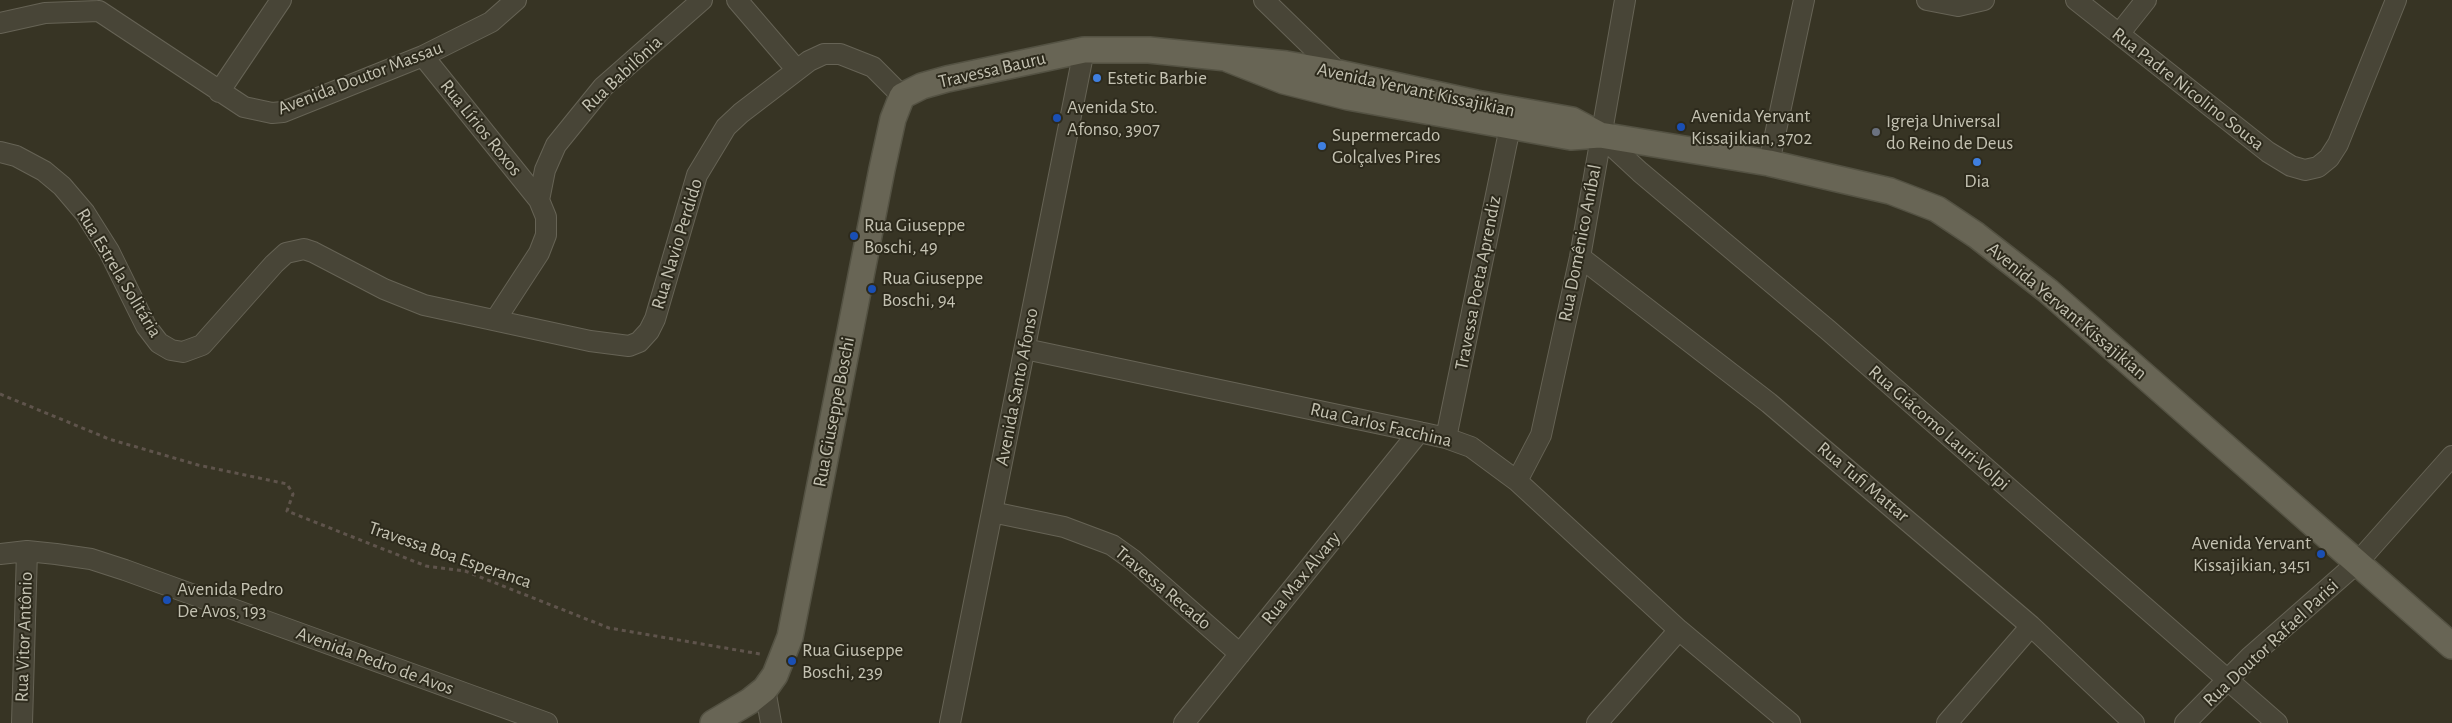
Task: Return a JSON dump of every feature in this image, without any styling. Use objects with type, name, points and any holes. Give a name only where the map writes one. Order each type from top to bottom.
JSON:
[{"type":"main road","name":"Avenida Yervant Kissajikian","points":[[1084,50],[1149,50],[1286,64],[1339,73],[1476,103],[1572,120],[1600,135]]},
{"type":"main road","name":"Travessa Bauru","points":[[902,96],[922,86],[947,79],[1084,50]]},
{"type":"main road","name":"Avenida Yervant Kissajikian","points":[[1228,59],[1284,81],[1348,97],[1571,137],[1600,135],[1769,163],[1890,191],[1937,209],[1976,235],[2048,291],[2452,646]]},
{"type":"main road","name":"Rua Giuseppe Boschi","points":[[765,689],[775,675],[790,637],[882,169],[893,118],[902,96]]},
{"type":"main road","points":[[713,723],[750,701],[765,689]]},
{"type":"street","points":[[219,92],[281,0]]},
{"type":"street","name":"Avenida Doutor Massau","points":[[104,6],[219,92],[244,106],[260,112],[283,112],[423,56],[491,22],[516,0]]},
{"type":"street","name":"Rua Babilônia","points":[[496,319],[539,254],[546,235],[546,217],[539,200],[545,170],[556,145],[573,121],[603,87],[702,0]]},
{"type":"street","points":[[737,0],[797,70]]},
{"type":"street","points":[[1264,0],[1339,73],[1348,97]]},
{"type":"street","name":"Rua Domênico Aníbal","points":[[1517,481],[1541,435],[1580,257],[1625,0]]},
{"type":"street","points":[[1769,163],[1804,0]]},
{"type":"street","points":[[1927,0],[1958,6],[1984,0]]},
{"type":"street","name":"Rua Padre Nicolino Sousa","points":[[2076,0],[2268,152],[2291,166],[2305,170],[2318,167],[2329,158],[2338,144],[2396,0]]},
{"type":"street","points":[[2119,34],[2146,0]]},
{"type":"street","points":[[0,23],[44,13],[104,6]]},
{"type":"street","name":"Avenida Santo Afonso","points":[[950,723],[1084,50]]},
{"type":"street","name":"Rua Navio Perdido","points":[[496,319],[614,345],[629,346],[639,342],[650,331],[655,319],[697,175],[726,127],[740,113],[797,70],[824,54],[840,54],[872,67],[902,96]]},
{"type":"street","name":"Rua Lírios Roxos","points":[[423,56],[539,200]]},
{"type":"street","name":"Travessa Poeta Aprendiz","points":[[1446,438],[1510,127]]},
{"type":"street","name":"Rua Giácomo Lauri-Volpi","points":[[1600,135],[1640,172],[1828,330],[2277,723]]},
{"type":"street","name":"Rua Estrela Solitária","points":[[0,152],[16,156],[37,167],[62,186],[85,213],[109,251],[146,326],[159,343],[171,350],[183,352],[202,345],[274,264],[286,253],[295,250],[313,252],[384,288],[424,305],[496,319]]},
{"type":"street","name":"Rua Tufi Mattar","points":[[1580,257],[1769,403],[2031,626],[2134,723]]},
{"type":"street","name":"Rua Carlos Facchina","points":[[1025,349],[1419,432],[1446,438],[1471,447],[1517,481],[1679,630],[1790,723]]},
{"type":"street","name":"Rua Max Alvary","points":[[1184,723],[1419,432]]},
{"type":"street","name":"Rua Doutor Rafael Parisi","points":[[2185,723],[2250,657],[2358,563],[2452,456]]},
{"type":"street","name":"Travessa Recado","points":[[992,512],[1064,527],[1112,545],[1133,560],[1240,654]]},
{"type":"street","name":"Avenida Pedro de Avos","points":[[0,554],[27,552],[91,559],[547,723]]},
{"type":"street","name":"Rua Vitor Antônio","points":[[22,723],[27,552]]},
{"type":"street","points":[[1947,723],[2031,626]]},
{"type":"street","points":[[1598,723],[1679,630]]},
{"type":"street","points":[[765,689],[771,723]]},
{"type":"path","name":"Travessa Boa Esperanca","points":[[0,394],[109,439],[198,465],[287,484],[293,494],[287,511],[426,566],[465,571],[609,628],[783,658]]},
{"type":"place","name":"Estetic Barbie","points":[[1097,78]]},
{"type":"place","name":"Avenida Sto. Afonso, 3907","points":[[1057,118]]},
{"type":"place","name":"Avenida Yervant Kissajikian, 3702","points":[[1681,127]]},
{"type":"place","name":"Igreja Universal do Reino de Deus","points":[[1876,132]]},
{"type":"place","name":"Supermercado Golçalves Pires","points":[[1322,146]]},
{"type":"place","name":"Dia","points":[[1977,162]]},
{"type":"place","name":"Rua Giuseppe Boschi, 49","points":[[854,236]]},
{"type":"place","name":"Rua Giuseppe Boschi, 94","points":[[872,289]]},
{"type":"place","name":"Avenida Yervant Kissajikian, 3451","points":[[2321,554]]},
{"type":"place","name":"Avenida Pedro De Avos, 193","points":[[167,600]]},
{"type":"place","name":"Rua Giuseppe Boschi, 239","points":[[792,661]]}]
